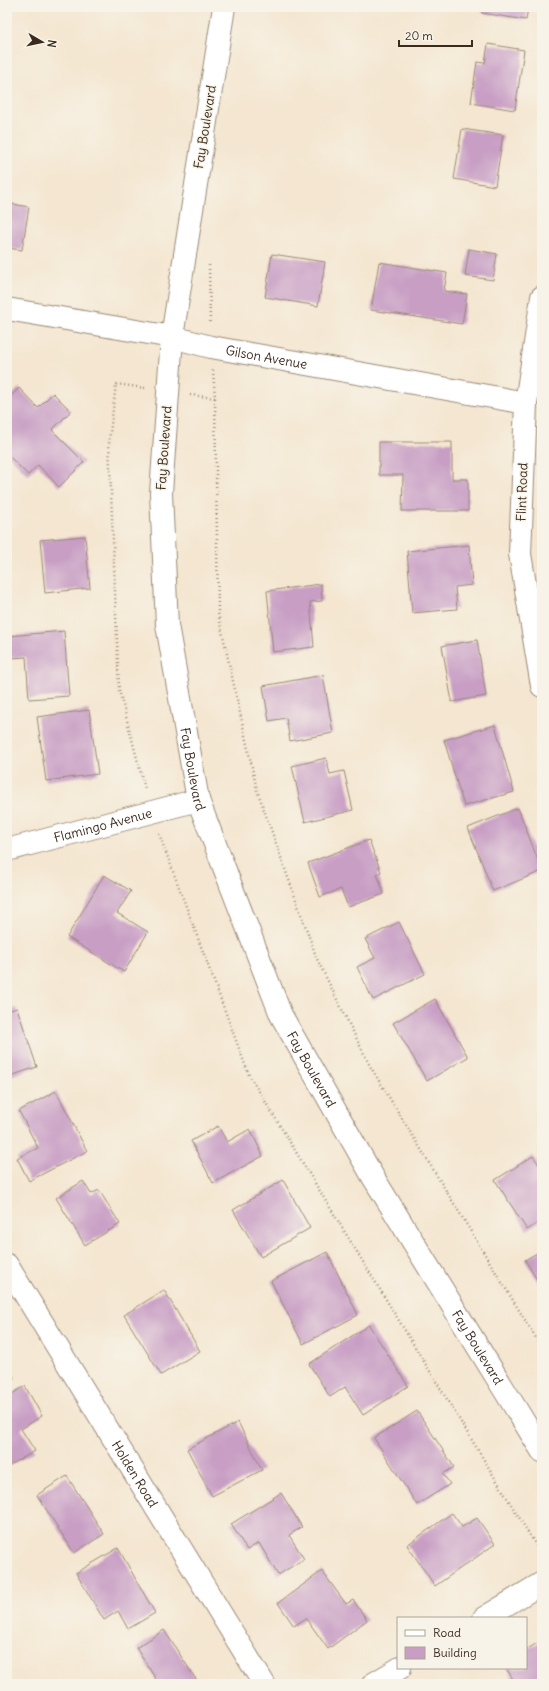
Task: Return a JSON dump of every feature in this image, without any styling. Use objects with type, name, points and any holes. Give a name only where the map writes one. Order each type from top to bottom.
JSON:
[{"type":"street","name":"Fay Boulevard","points":[[224,7],[172,337],[161,493],[167,625],[198,800],[281,1015],[373,1177],[542,1451]]},
{"type":"street","name":"Flint Road","points":[[542,297],[526,403],[520,554],[542,686]]},
{"type":"street","name":"Gilson Avenue","points":[[7,309],[172,337],[211,347],[526,403]]},
{"type":"street","name":"Flamingo Avenue","points":[[7,850],[198,800]]},
{"type":"street","name":"Holden Road","points":[[7,1264],[264,1684]]},
{"type":"street","points":[[486,1617],[542,1583]]},
{"type":"street","points":[[373,1684],[398,1669]]},
{"type":"path","points":[[209,258],[210,325]]},
{"type":"path","points":[[212,369],[215,398],[218,613],[257,790],[317,959],[370,1066],[542,1348]]},
{"type":"path","points":[[116,384],[152,389]]},
{"type":"path","points":[[186,394],[215,398]]},
{"type":"building","points":[[483,7],[528,7],[526,20],[482,13]]},
{"type":"building","points":[[488,44],[524,50],[515,110],[471,103],[477,62],[485,63]]},
{"type":"building","points":[[462,129],[503,135],[495,186],[454,179]]},
{"type":"building","points":[[7,203],[29,207],[22,250],[7,248]]},
{"type":"building","points":[[469,249],[497,254],[493,280],[465,276]]},
{"type":"building","points":[[272,254],[325,262],[318,306],[265,297]]},
{"type":"building","points":[[379,262],[447,273],[444,291],[467,294],[462,324],[371,310]]},
{"type":"building","points":[[19,388],[38,408],[53,393],[71,411],[52,430],[84,462],[59,487],[38,465],[28,475],[7,454],[7,400]]},
{"type":"building","points":[[379,442],[452,442],[452,479],[468,479],[468,511],[402,511],[403,475],[379,475]]},
{"type":"building","points":[[85,536],[90,588],[45,593],[40,540]]},
{"type":"building","points":[[469,545],[472,585],[455,587],[457,609],[412,613],[407,551]]},
{"type":"building","points":[[321,584],[322,601],[310,602],[314,647],[273,652],[267,591]]},
{"type":"building","points":[[64,631],[69,696],[29,699],[26,657],[10,658],[8,636]]},
{"type":"building","points":[[477,640],[486,696],[452,702],[442,646]]},
{"type":"building","points":[[323,675],[333,733],[290,741],[286,718],[269,721],[263,686]]},
{"type":"building","points":[[89,710],[98,774],[46,781],[37,717]]},
{"type":"building","points":[[495,725],[514,792],[464,806],[444,740]]},
{"type":"building","points":[[326,758],[330,774],[344,771],[353,810],[305,822],[292,766]]},
{"type":"building","points":[[518,808],[542,871],[493,891],[468,828]]},
{"type":"building","points":[[369,840],[381,872],[377,874],[384,894],[348,907],[341,889],[320,897],[308,863]]},
{"type":"building","points":[[104,875],[131,891],[117,913],[148,932],[124,972],[67,937]]},
{"type":"building","points":[[399,922],[425,974],[373,1000],[357,967],[375,958],[365,939]]},
{"type":"building","points":[[435,999],[468,1057],[427,1081],[393,1023]]},
{"type":"building","points":[[17,1008],[37,1067],[7,1077],[7,1011]]},
{"type":"building","points":[[56,1091],[87,1151],[29,1181],[17,1158],[38,1148],[19,1111]]},
{"type":"building","points":[[218,1126],[227,1142],[250,1129],[263,1156],[213,1183],[191,1141]]},
{"type":"building","points":[[533,1156],[542,1169],[542,1220],[527,1230],[495,1180]]},
{"type":"building","points":[[283,1180],[310,1228],[261,1257],[233,1210]]},
{"type":"building","points":[[83,1181],[91,1194],[99,1190],[120,1224],[85,1245],[56,1198]]},
{"type":"building","points":[[542,1250],[542,1288],[525,1260]]},
{"type":"building","points":[[327,1252],[358,1315],[303,1344],[271,1281]]},
{"type":"building","points":[[164,1290],[200,1351],[161,1375],[124,1315]]},
{"type":"building","points":[[369,1325],[408,1386],[363,1415],[345,1387],[330,1397],[309,1364]]},
{"type":"building","points":[[7,1364],[14,1378],[7,1382]]},
{"type":"building","points":[[25,1386],[42,1416],[21,1429],[35,1451],[7,1467],[7,1397]]},
{"type":"building","points":[[417,1411],[454,1467],[443,1474],[450,1484],[417,1505],[374,1438]]},
{"type":"building","points":[[238,1422],[262,1470],[212,1496],[187,1449]]},
{"type":"building","points":[[67,1476],[104,1534],[74,1553],[37,1495]]},
{"type":"building","points":[[281,1493],[302,1527],[289,1535],[304,1559],[278,1575],[259,1543],[247,1550],[231,1524]]},
{"type":"building","points":[[452,1513],[462,1527],[477,1518],[495,1544],[435,1586],[407,1545]]},
{"type":"building","points":[[118,1548],[155,1613],[128,1629],[118,1611],[104,1620],[76,1573]]},
{"type":"building","points":[[322,1571],[346,1604],[353,1600],[367,1620],[328,1649],[306,1618],[294,1626],[278,1603]]},
{"type":"building","points":[[164,1630],[199,1684],[159,1684],[136,1648]]},
{"type":"building","points":[[542,1640],[542,1684],[516,1684],[507,1669],[527,1669],[527,1649]]}]
